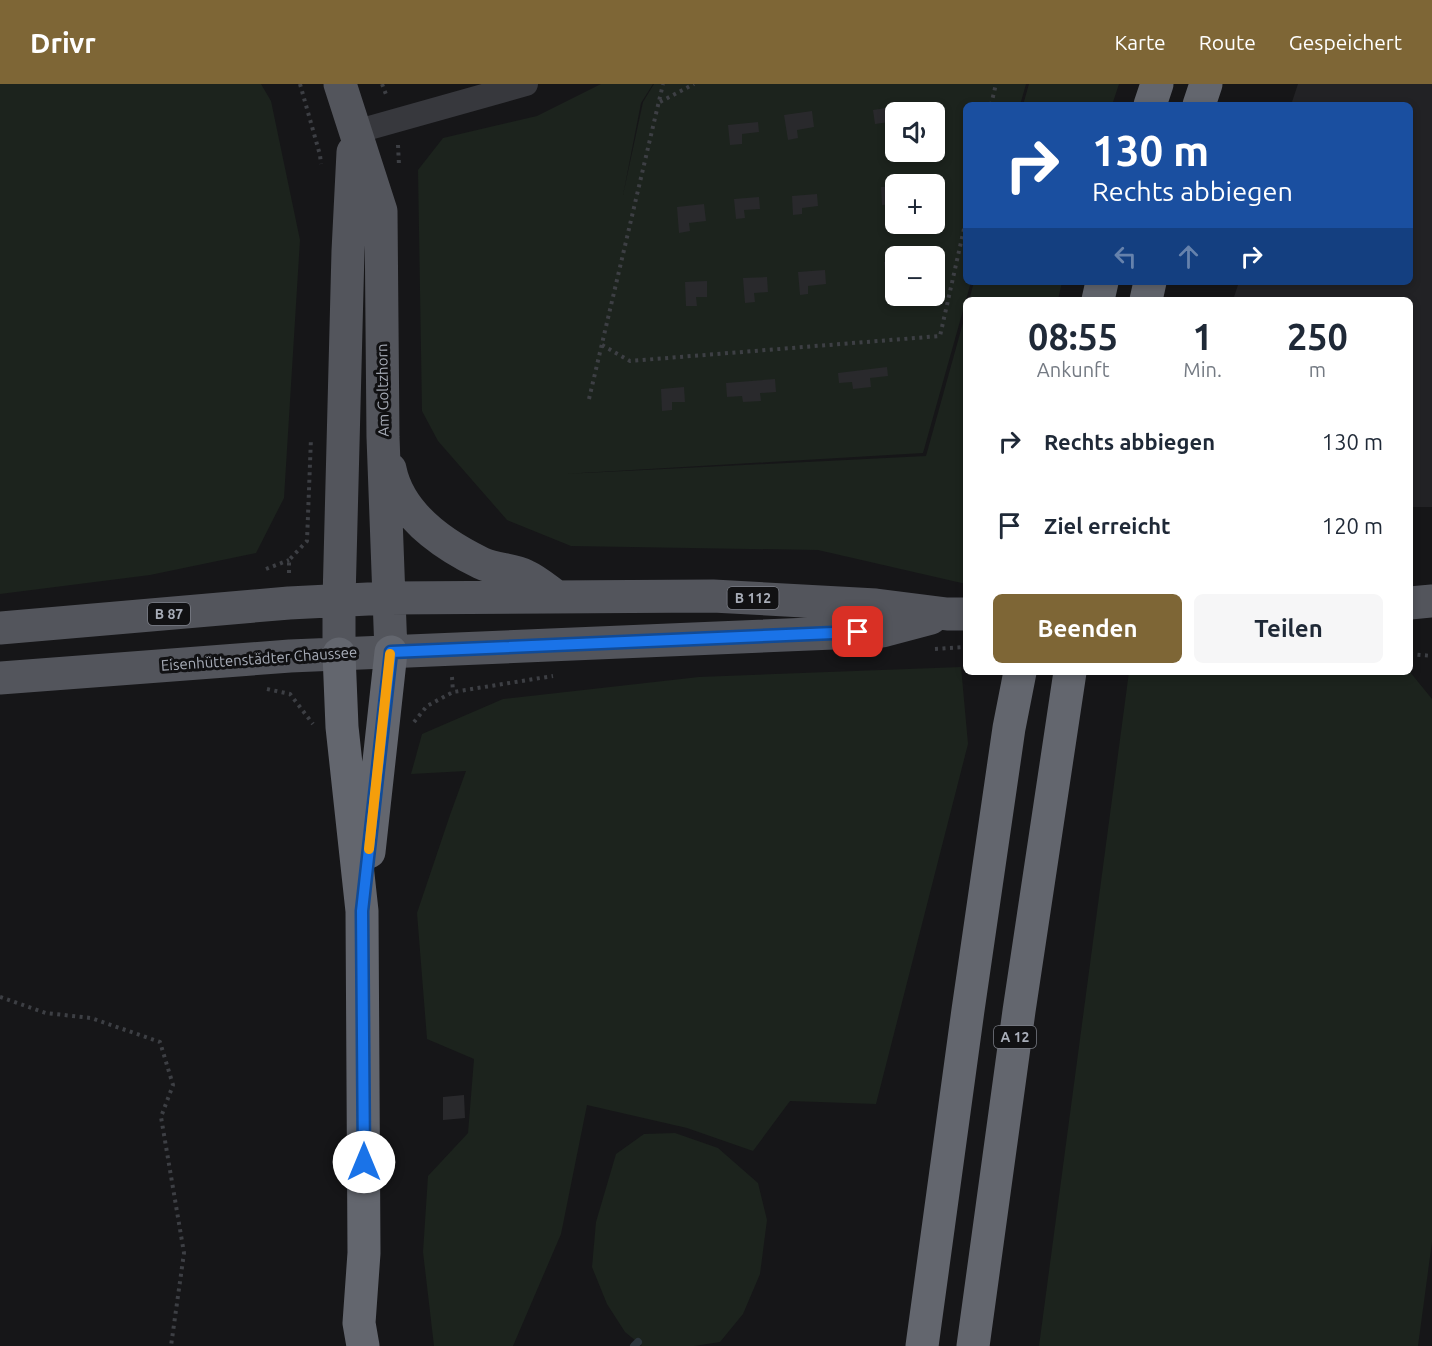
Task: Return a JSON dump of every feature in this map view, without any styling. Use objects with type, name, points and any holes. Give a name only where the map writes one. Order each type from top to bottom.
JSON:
[{"type":"highway","points":[[1151,102],[1156,84]]},
{"type":"highway","points":[[1200,102],[1206,84]]},
{"type":"highway","points":[[362,911],[391,652]]},
{"type":"highway","points":[[339,654],[342,727],[362,911],[364,1253],[359,1323],[363,1346]]},
{"type":"highway","points":[[922,1346],[1019,675]]},
{"type":"highway","name":"A 12","points":[[973,1346],[1020,1000],[1070,675]]},
{"type":"highway","points":[[364,1253],[382,1346]]},
{"type":"highway","points":[[908,1346],[929,1292]]},
{"type":"main road","name":"Am Goltzhorn","points":[[340,84],[381,211],[383,437],[391,652]]},
{"type":"main road","name":"Am Goltzhorn","points":[[339,654],[348,251],[355,132]]},
{"type":"main road","points":[[383,437],[393,483],[408,511],[437,536],[474,559],[483,564],[526,576],[557,597]]},
{"type":"main road","name":"Eisenhüttenstädter Chaussee","points":[[0,628],[289,603],[388,598],[713,596],[876,605],[957,614]]},
{"type":"main road","points":[[1413,603],[1432,601]]},
{"type":"main road","name":"Eisenhüttenstädter Chaussee","points":[[0,678],[290,656],[882,631],[957,614]]},
{"type":"street","points":[[355,132],[526,84]]},
{"type":"path","points":[[300,84],[321,166]]},
{"type":"path","points":[[589,399],[663,84]]},
{"type":"path","points":[[659,102],[694,84]]},
{"type":"path","points":[[993,102],[996,84]]},
{"type":"path","points":[[602,345],[630,361],[940,336],[963,233]]},
{"type":"path","points":[[266,570],[289,560],[307,541],[311,437]]},
{"type":"path","points":[[289,560],[289,603]]},
{"type":"path","points":[[1413,654],[1432,656]]},
{"type":"path","points":[[290,656],[290,694],[315,728],[342,727]]},
{"type":"path","points":[[263,688],[290,694]]},
{"type":"path","points":[[383,728],[408,729],[427,706],[453,692]]},
{"type":"path","points":[[0,997],[46,1013],[91,1018],[160,1041],[173,1085],[161,1117],[184,1253],[171,1346]]},
{"type":"shaded area","points":[[0,84],[261,84],[271,101],[300,240],[284,498],[256,553],[150,575],[0,594]]},
{"type":"shaded area","points":[[601,84],[653,84],[641,103],[623,195],[643,102],[654,84],[1026,84],[1021,102],[963,102],[963,285],[970,285],[967,297],[963,297],[963,310],[923,453],[564,474],[926,456],[963,323],[963,583],[818,550],[571,546],[507,520],[438,441],[422,411],[418,170],[443,138],[537,116]]},
{"type":"shaded area","points":[[1029,84],[1119,84],[1113,102],[1024,102]]},
{"type":"shaded area","points":[[1298,84],[1432,84],[1432,507],[1413,507],[1413,297],[1234,297],[1238,285],[1413,285],[1413,102],[1292,102]]},
{"type":"shaded area","points":[[973,285],[1061,285],[1059,297],[970,297]]},
{"type":"shaded area","points":[[961,667],[968,744],[876,1104],[790,1101],[753,1151],[687,1128],[587,1105],[561,1234],[513,1346],[434,1346],[423,1252],[428,1176],[468,1133],[474,1059],[427,1039],[417,913],[466,771],[411,774],[422,734],[503,699],[699,677]]},
{"type":"shaded area","points":[[1129,675],[1412,675],[1432,699],[1432,1242],[1418,1346],[1039,1346]]},
{"type":"shaded area","points":[[675,1133],[718,1148],[758,1183],[767,1220],[760,1274],[743,1314],[720,1342],[694,1346],[642,1346],[625,1332],[607,1304],[592,1267],[596,1222],[616,1154],[644,1134]]},
{"type":"building","points":[[885,108],[885,123],[875,124],[873,110]]},
{"type":"building","points":[[812,111],[814,127],[797,130],[798,138],[788,140],[784,115]]},
{"type":"building","points":[[758,122],[759,132],[742,134],[742,144],[730,145],[728,125]]},
{"type":"building","points":[[881,187],[885,187],[885,205],[882,205]]},
{"type":"building","points":[[817,194],[818,206],[802,208],[802,214],[793,215],[792,196]]},
{"type":"building","points":[[759,197],[760,209],[744,210],[745,218],[736,219],[734,199]]},
{"type":"building","points":[[704,204],[706,221],[689,223],[690,231],[679,233],[677,207]]},
{"type":"building","points":[[825,270],[826,284],[808,286],[808,294],[800,295],[798,272]]},
{"type":"building","points":[[767,277],[768,292],[754,293],[755,302],[745,303],[743,278]]},
{"type":"building","points":[[707,281],[707,297],[696,297],[697,306],[686,306],[685,282]]},
{"type":"building","points":[[887,367],[888,376],[870,378],[871,387],[853,389],[852,382],[839,383],[838,373]]},
{"type":"building","points":[[775,379],[776,392],[760,393],[761,401],[743,402],[742,396],[727,397],[726,383]]},
{"type":"building","points":[[684,387],[685,402],[672,402],[672,410],[662,411],[661,389]]},
{"type":"building","points":[[464,1095],[465,1118],[443,1120],[443,1097]]},
{"type":"waterway","points":[[634,1346],[638,1342]]},
{"type":"slow traffic","points":[[369,849],[390,654]]},
{"type":"route","points":[[364,1162],[362,911],[391,652],[858,632]]}]
